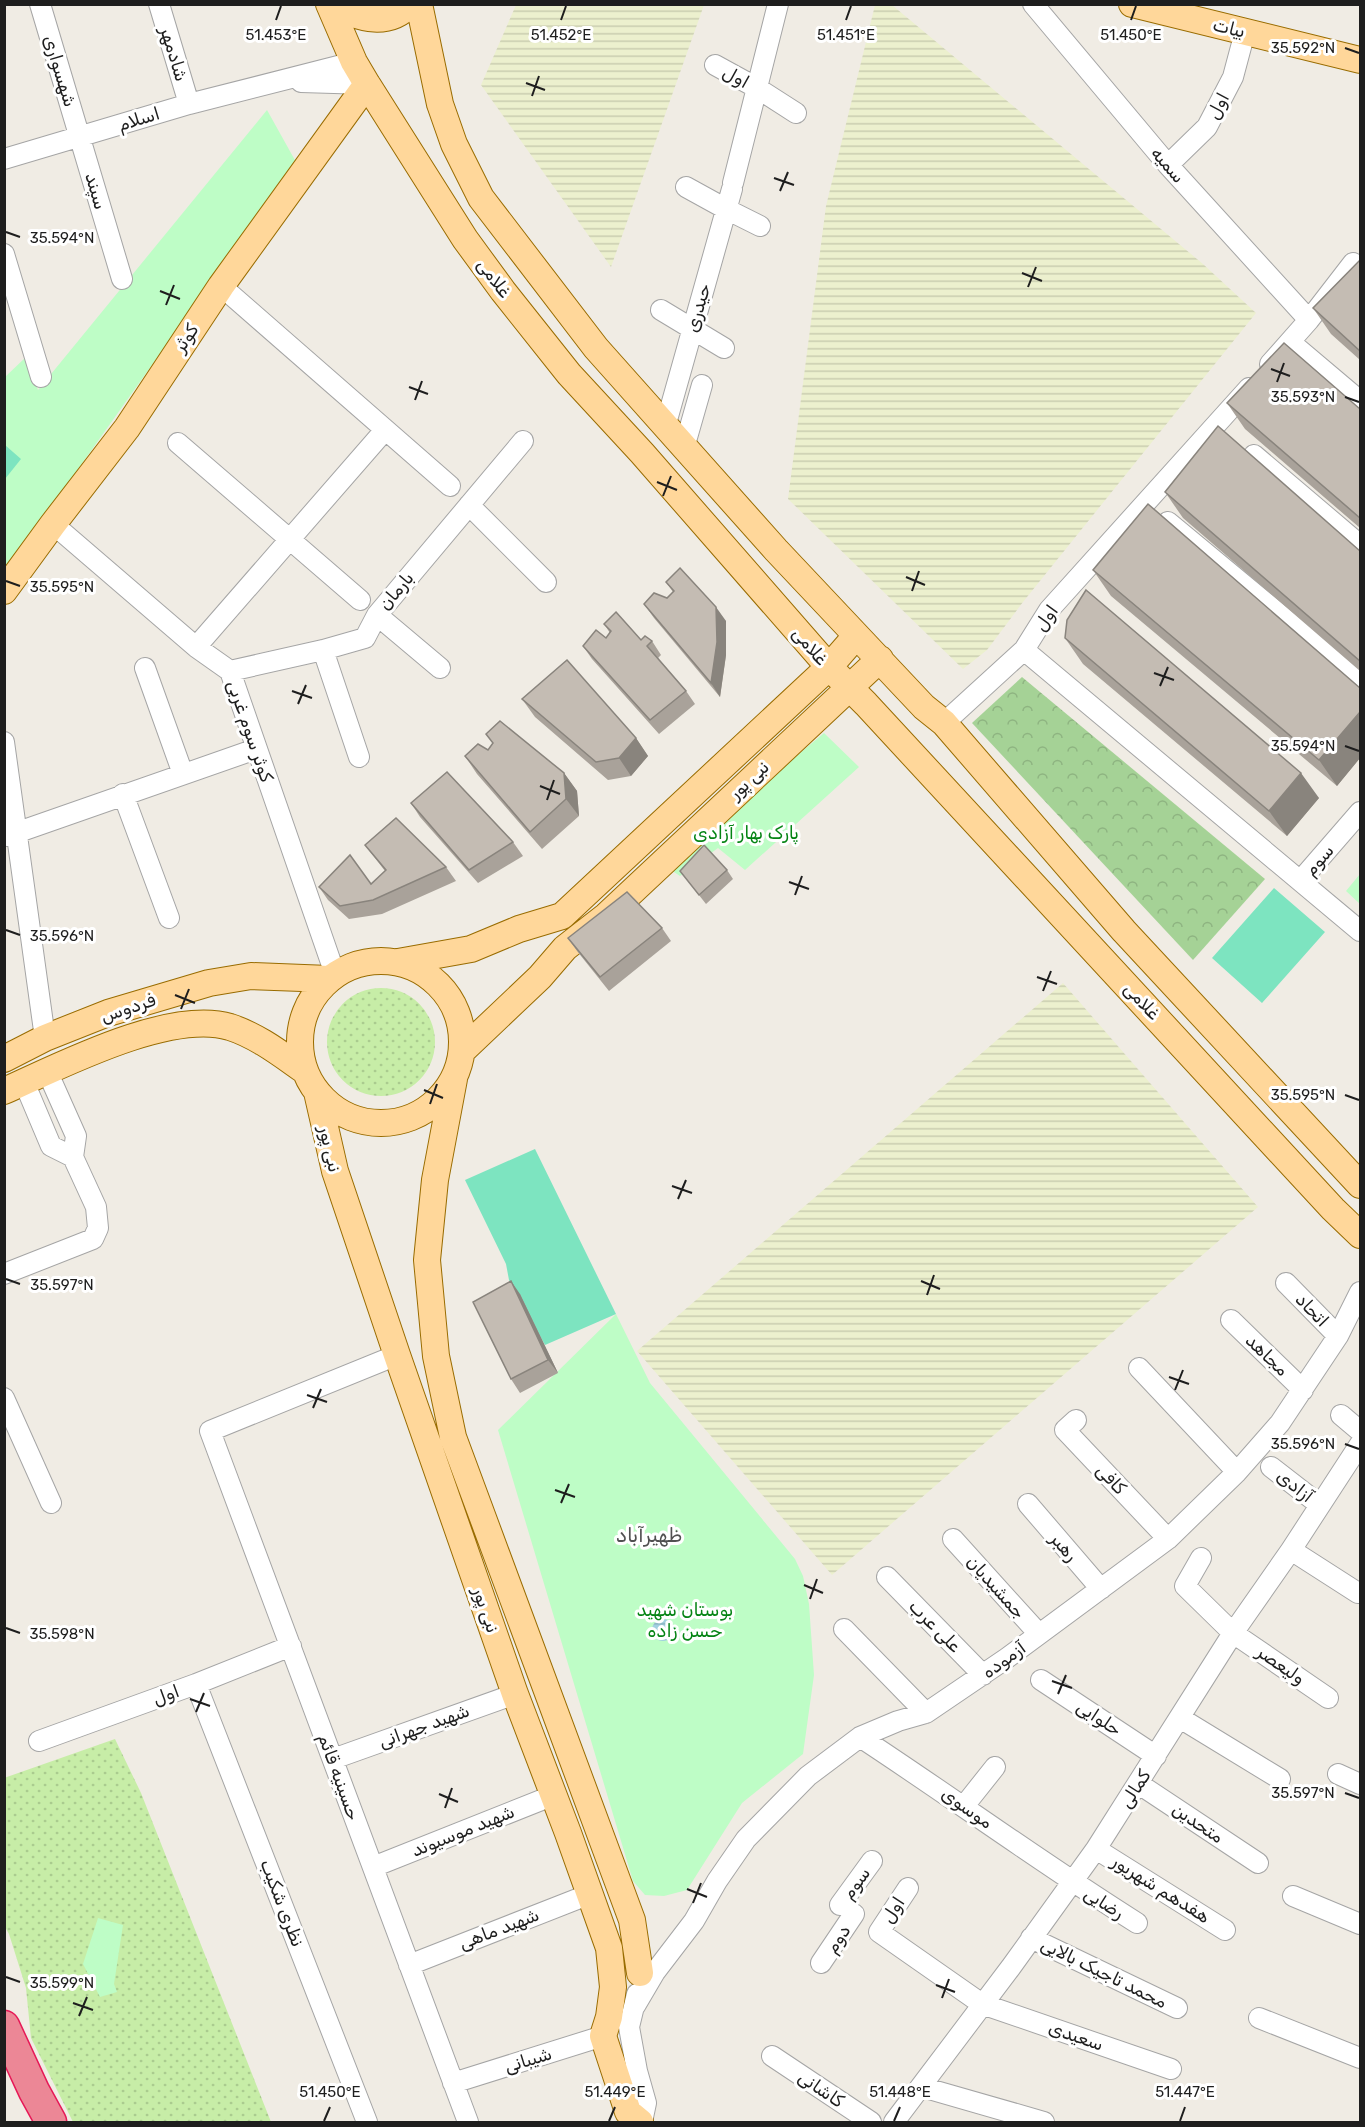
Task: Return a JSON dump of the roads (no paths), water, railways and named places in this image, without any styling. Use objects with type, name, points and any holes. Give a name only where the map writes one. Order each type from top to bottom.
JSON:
[{"type":"highway","points":[[4,2026],[51,2122]]},
{"type":"main road","name":"غلامی","points":[[329,4],[354,62],[465,239],[569,374],[642,453],[829,667],[1333,1209],[1360,1234]]},
{"type":"main road","points":[[337,4],[360,17],[379,19],[394,16],[410,4]]},
{"type":"main road","name":"غلامی","points":[[418,4],[440,104],[454,144],[481,198],[596,348],[856,636],[924,707],[944,723],[1124,931],[1358,1176]]},
{"type":"main road","name":"بیات","points":[[1132,4],[1360,60]]},
{"type":"main road","name":"کوثر","points":[[4,591],[127,428],[221,286],[367,84]]},
{"type":"main road","name":"نبی پور","points":[[398,962],[471,949],[519,929],[562,916],[829,667],[856,636]]},
{"type":"main road","name":"نبی پور","points":[[462,1051],[540,977],[565,948],[606,916],[848,686],[880,659]]},
{"type":"main road","points":[[376,960],[398,962],[421,970],[440,985],[447,994],[454,1004],[462,1027],[462,1051],[454,1079],[440,1098],[422,1112],[400,1121],[377,1123],[355,1119],[334,1108],[311,1082],[300,1046],[302,1021],[312,998],[332,977],[355,964],[376,960]]},
{"type":"main road","name":"فردوس","points":[[4,1059],[45,1038],[108,1013],[209,983],[251,976],[332,977]]},
{"type":"main road","name":"فردوس","points":[[14,1087],[47,1071],[128,1039],[163,1029],[202,1023],[229,1027],[255,1037],[311,1082]]},
{"type":"main road","name":"نبی پور","points":[[454,1079],[435,1180],[427,1260],[436,1356],[453,1437],[632,1920],[640,1973]]},
{"type":"main road","name":"نبی پور","points":[[311,1082],[335,1172],[397,1355],[515,1694],[609,1948],[613,1987],[609,2017],[603,2036],[628,2112],[641,2122]]},
{"type":"street","name":"شهسواری","points":[[40,4],[81,137]]},
{"type":"street","name":"شادمهر","points":[[159,4],[189,104]]},
{"type":"street","name":"حیدری","points":[[665,427],[726,209],[778,4]]},
{"type":"street","name":"سمیه","points":[[1033,4],[1168,165],[1310,320]]},
{"type":"street","name":"اول","points":[[1168,165],[1207,127],[1233,77],[1245,32]]},
{"type":"street","name":"اسلام","points":[[4,159],[189,104],[354,62]]},
{"type":"street","name":"اول","points":[[715,65],[757,88]]},
{"type":"street","points":[[275,81],[367,84]]},
{"type":"street","points":[[757,88],[796,113]]},
{"type":"street","name":"سپند","points":[[81,137],[122,279]]},
{"type":"street","points":[[686,186],[760,226]]},
{"type":"street","points":[[4,254],[40,377]]},
{"type":"street","name":"اول","points":[[1360,267],[1353,263],[1310,320],[1049,610],[1024,650],[1301,880],[1360,932]]},
{"type":"street","points":[[221,286],[450,486]]},
{"type":"street","points":[[661,310],[724,348]]},
{"type":"street","points":[[1290,342],[1360,401]]},
{"type":"street","points":[[684,448],[702,385]]},
{"type":"street","points":[[196,647],[385,430]]},
{"type":"street","name":"بارمان","points":[[230,671],[365,639],[377,615],[523,441]]},
{"type":"street","points":[[178,443],[360,600]]},
{"type":"street","points":[[1254,455],[1360,545]]},
{"type":"street","points":[[1146,504],[1360,681]]},
{"type":"street","points":[[470,505],[546,582]]},
{"type":"street","name":"کوثر سوم غربی","points":[[53,524],[196,647],[230,671],[332,977]]},
{"type":"street","points":[[377,615],[440,668]]},
{"type":"street","points":[[322,650],[359,757]]},
{"type":"street","points":[[944,723],[1024,650]]},
{"type":"street","points":[[145,668],[183,774]]},
{"type":"street","points":[[4,742],[10,834],[45,1038]]},
{"type":"street","points":[[10,834],[256,749]]},
{"type":"street","points":[[123,794],[169,918]]},
{"type":"street","name":"سوم","points":[[1301,880],[1360,812]]},
{"type":"street","points":[[4,1274],[93,1239],[98,1228],[96,1207],[73,1157],[76,1136],[47,1071]]},
{"type":"street","points":[[14,1087],[51,1146],[73,1157]]},
{"type":"street","name":"اتحاد","points":[[1286,1283],[1338,1336]]},
{"type":"street","name":"آزموده","points":[[635,2006],[655,1972],[694,1921],[717,1881],[746,1839],[808,1776],[860,1737],[898,1721],[926,1713],[983,1675],[1168,1539],[1237,1472],[1280,1423],[1338,1336],[1360,1292]]},
{"type":"street","name":"مجاهد","points":[[1230,1320],[1303,1390]]},
{"type":"street","name":"حسینیه قائم","points":[[397,1355],[210,1431],[468,2122]]},
{"type":"street","points":[[1138,1368],[1237,1472]]},
{"type":"street","points":[[4,1398],[51,1503]]},
{"type":"street","points":[[1341,1415],[1360,1431]]},
{"type":"street","name":"کافی","points":[[1076,1420],[1065,1430],[1168,1539]]},
{"type":"street","name":"کمالی","points":[[894,2122],[1096,1849],[1233,1633],[1291,1550],[1360,1444]]},
{"type":"street","name":"آزادی","points":[[1271,1467],[1320,1505]]},
{"type":"street","name":"رهبر","points":[[1028,1504],[1101,1589]]},
{"type":"street","name":"جمشیدیان","points":[[953,1539],[1039,1634]]},
{"type":"street","points":[[1291,1550],[1358,1593]]},
{"type":"street","name":"ولیعصر","points":[[1201,1558],[1185,1586],[1233,1633],[1329,1698]]},
{"type":"street","name":"علی عرب","points":[[887,1577],[983,1675]]},
{"type":"street","points":[[844,1629],[926,1713]]},
{"type":"street","name":"اول","points":[[39,1741],[196,1684],[291,1646]]},
{"type":"street","name":"حلوایی","points":[[1041,1680],[1156,1756]]},
{"type":"street","name":"نظری شکیب","points":[[196,1684],[368,2122]]},
{"type":"street","name":"شهید جهرانی","points":[[333,1759],[515,1694]]},
{"type":"street","points":[[1180,1718],[1280,1779]]},
{"type":"street","name":"موسوی","points":[[860,1737],[1072,1882]]},
{"type":"street","points":[[964,1806],[995,1767]]},
{"type":"street","points":[[1338,1774],[1360,1784]]},
{"type":"street","name":"متحدین","points":[[1139,1784],[1258,1863]]},
{"type":"street","name":"شهید موسیوند","points":[[373,1867],[554,1795]]},
{"type":"street","name":"هفدهم شهریور","points":[[1096,1849],[1225,1930]]},
{"type":"street","name":"سوم","points":[[847,1910],[872,1861]]},
{"type":"street","name":"رضایی","points":[[1072,1882],[1137,1923]]},
{"type":"street","name":"اول","points":[[879,1932],[908,1888]]},
{"type":"street","name":"شهید ماهی","points":[[409,1965],[590,1894]]},
{"type":"street","points":[[1293,1896],[1360,1924]]},
{"type":"street","name":"دوم","points":[[821,1963],[847,1910]]},
{"type":"street","name":"سعیدی","points":[[879,1932],[982,2004],[1170,2069]]},
{"type":"street","name":"محمد تاجیک بالایی","points":[[1031,1938],[1177,2008]]},
{"type":"street","name":"نبی پور","points":[[640,1973],[629,2027],[646,2103],[641,2122]]},
{"type":"street","points":[[1259,2018],[1360,2058]]},
{"type":"street","name":"شیبانی","points":[[453,2083],[603,2036]]},
{"type":"street","name":"کاشانی","points":[[772,2056],[871,2122]]},
{"type":"street","points":[[922,2087],[1044,2122]]},
{"type":"water","points":[[663,1619],[671,1622],[674,1630],[671,1638],[663,1641],[655,1638],[652,1630],[655,1622]]},
{"type":"district","name":"ظهیرآباد","points":[[649,1535]]},
{"type":"park label","name":"پارک بهار آزادی","points":[[746,833]]},
{"type":"park label","name":"بوستان شهید حسن زاده","points":[[685,1620]]}]
